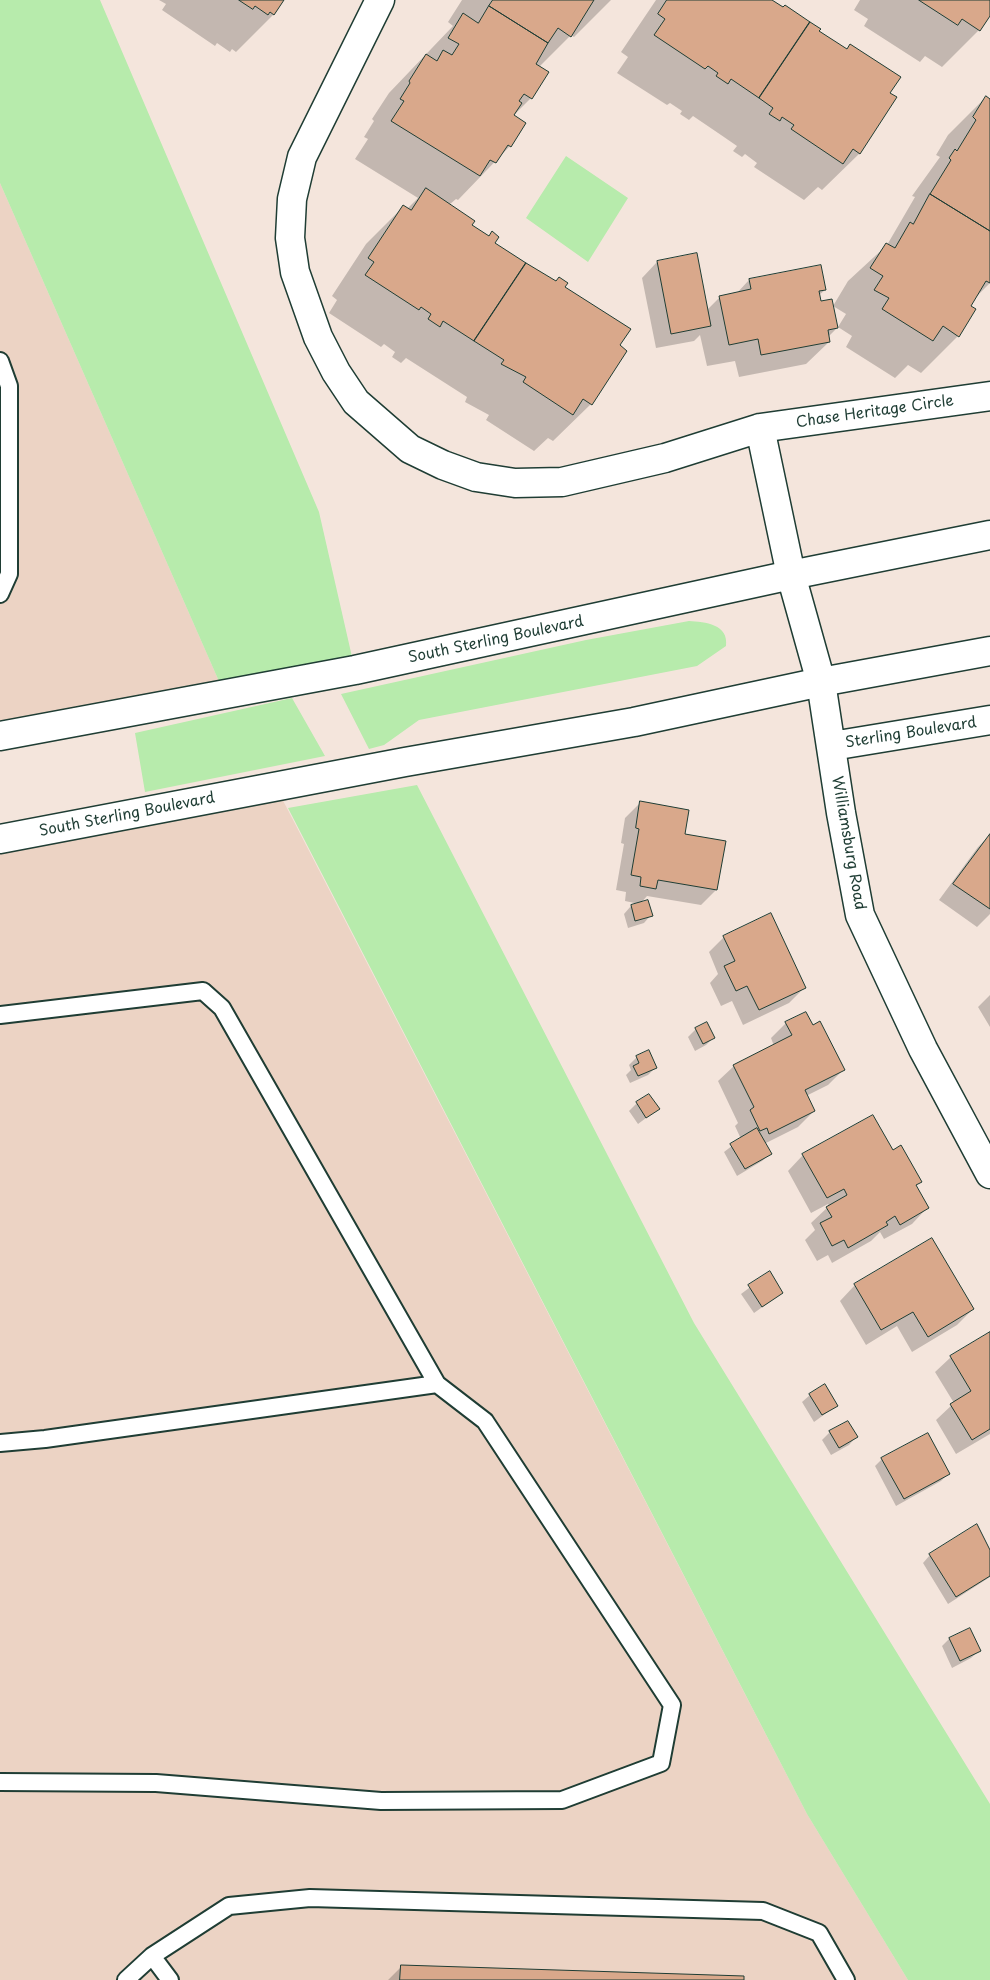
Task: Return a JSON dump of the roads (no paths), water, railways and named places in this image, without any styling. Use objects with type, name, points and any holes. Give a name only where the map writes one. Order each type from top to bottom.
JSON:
[{"type":"street","name":"Chase Heritage Circle","points":[[380,0],[302,157],[292,198],[290,238],[296,272],[318,337],[336,372],[356,402],[410,449],[443,465],[476,477],[515,483],[562,482],[665,458],[760,428],[990,396]]},
{"type":"street","points":[[760,428],[791,575]]},
{"type":"street","name":"South Sterling Boulevard","points":[[0,736],[355,670],[791,575],[990,535]]},
{"type":"street","name":"Williamsburg Road","points":[[791,575],[821,682],[841,813],[860,916],[923,1049],[990,1174]]},
{"type":"street","name":"South Sterling Boulevard","points":[[0,839],[406,762],[634,722],[821,682],[990,651]]},
{"type":"street","name":"Sterling Boulevard","points":[[832,746],[990,720]]},
{"type":"lane","points":[[0,362],[9,386],[9,574],[0,594]]},
{"type":"lane","points":[[0,1015],[202,991],[222,1008],[437,1384],[485,1420],[672,1705],[661,1763],[562,1800],[381,1801],[156,1783],[0,1782]]},
{"type":"lane","points":[[0,1442],[45,1439],[437,1384]]},
{"type":"lane","points":[[126,1980],[152,1956],[229,1906],[310,1898],[762,1911],[818,1933],[846,1980]]},
{"type":"lane","points":[[152,1956],[170,1980]]}]
